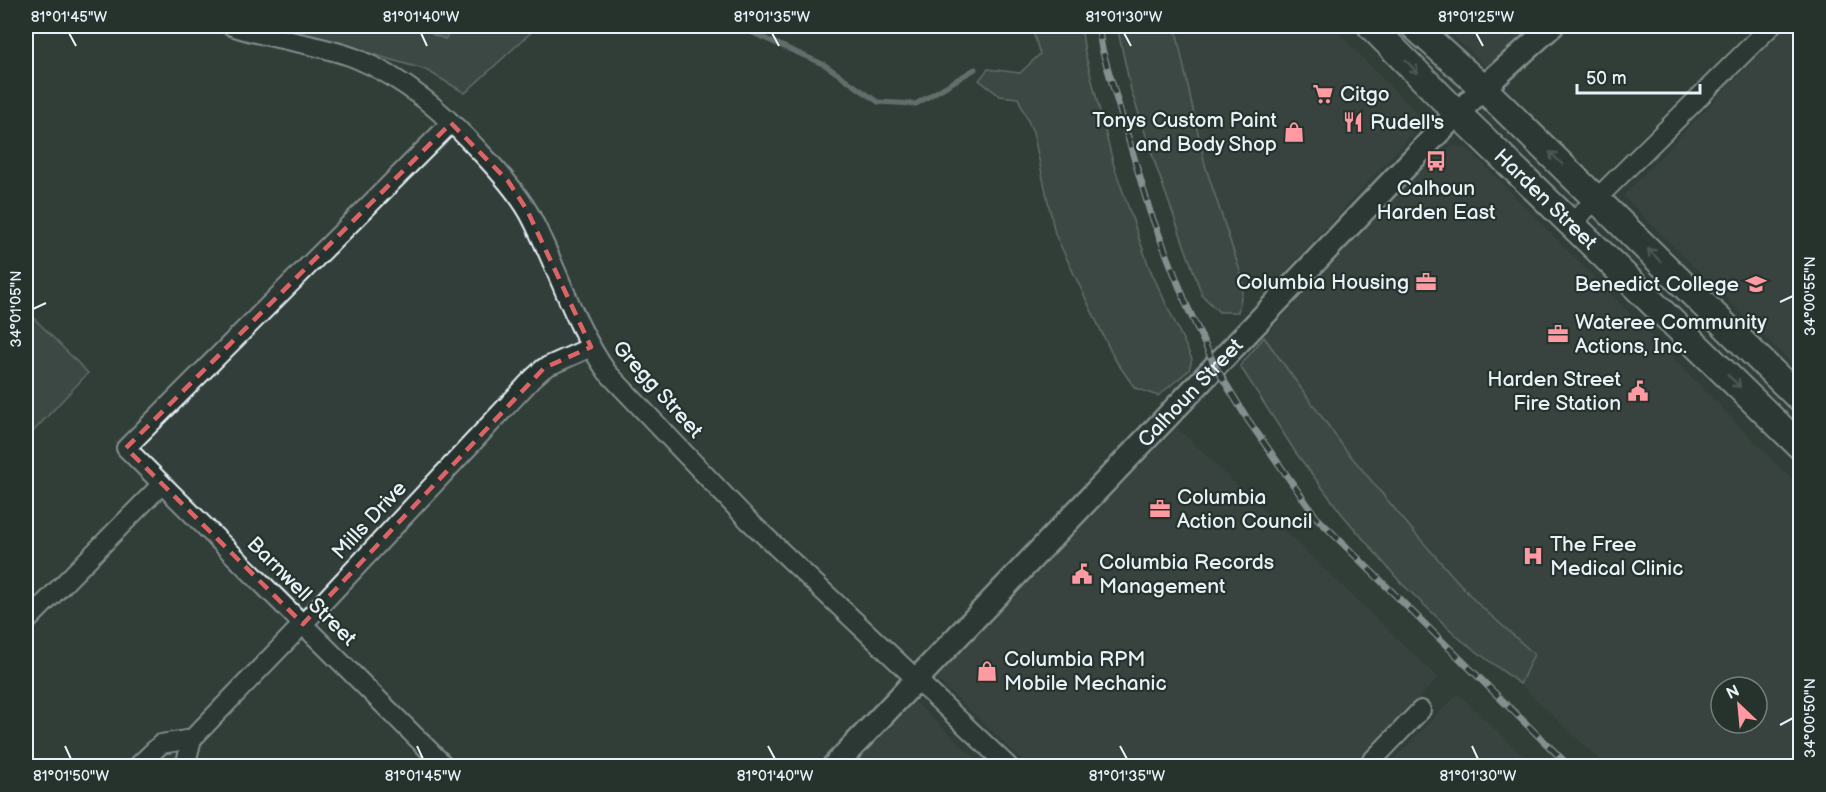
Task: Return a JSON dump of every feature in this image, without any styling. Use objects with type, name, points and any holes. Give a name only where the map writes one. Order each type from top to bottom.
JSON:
[{"type":"main road","name":"Harden Street","points":[[1371,26],[1457,113],[1800,446]]},
{"type":"main road","name":"Harden Street","points":[[1414,26],[1483,88],[1598,199],[1800,399]]},
{"type":"street","name":"Gregg Street","points":[[232,26],[354,58],[381,70],[408,87],[451,123],[508,182],[527,210],[591,347],[607,372],[748,520],[1008,766]]},
{"type":"street","name":"Calhoun Street","points":[[834,766],[1457,113],[1552,26]]},
{"type":"street","points":[[1571,224],[1771,26]]},
{"type":"street","name":"Barnwell Street","points":[[445,766],[126,448],[451,123]]},
{"type":"street","name":"Mills Drive","points":[[185,766],[192,740],[532,378],[544,368],[591,347]]},
{"type":"street","points":[[26,622],[162,484]]},
{"type":"street","points":[[1367,766],[1421,710]]},
{"type":"street","points":[[138,766],[161,744],[192,740]]},
{"type":"highlighted area","points":[[451,123],[508,181],[527,210],[591,347],[544,368],[303,624],[126,448]]},
{"type":"shaded area","points":[[277,26],[538,26],[465,93],[426,70]]},
{"type":"shaded area","points":[[423,26],[456,26],[445,39],[432,34]]},
{"type":"shaded area","points":[[1031,26],[1081,26],[1085,53],[1114,166],[1149,267],[1192,359],[1189,370],[1158,396],[1135,388],[1114,358],[1055,234],[1033,132],[1018,98],[1000,96],[979,80],[988,69],[1020,73],[1040,54]]},
{"type":"shaded area","points":[[1117,26],[1175,26],[1205,165],[1242,277],[1243,288],[1238,312],[1219,312],[1202,295],[1131,90]]},
{"type":"shaded area","points":[[1175,26],[1331,26],[1424,121],[1282,275],[1243,288],[1242,277],[1205,165]]},
{"type":"shaded area","points":[[1443,26],[1567,26],[1508,86]]},
{"type":"shaded area","name":"Benedict College","points":[[1786,26],[1800,26],[1800,371],[1623,196]]},
{"type":"shaded area","points":[[1455,146],[1468,149],[1800,488],[1800,766],[1606,766],[1520,684],[1534,654],[1475,601],[1414,532],[1345,449],[1264,337],[1439,151]]},
{"type":"shaded area","points":[[26,310],[88,373],[26,439]]},
{"type":"shaded area","points":[[1264,337],[1345,449],[1414,532],[1475,601],[1534,654],[1520,684],[1460,639],[1401,583],[1342,514],[1296,453],[1240,366]]},
{"type":"shaded area","points":[[1177,428],[1438,678],[1353,766],[1029,766],[936,678]]},
{"type":"shaded area","points":[[1458,694],[1533,766],[1387,766]]},
{"type":"shaded area","points":[[914,701],[983,766],[851,766]]},
{"type":"waterway","points":[[737,26],[825,65],[878,102],[916,104],[975,69]]},
{"type":"railway","points":[[1098,26],[1102,49],[1150,212],[1187,306],[1215,366],[1248,420],[1316,517],[1569,766]]},
{"type":"place","name":"Citgo","points":[[1323,94]]},
{"type":"place","name":"Rudell's","points":[[1353,122]]},
{"type":"place","name":"Tonys Custom Paint and Body Shop","points":[[1294,132]]},
{"type":"place","name":"Calhoun Harden East","points":[[1436,161]]},
{"type":"place","name":"Columbia Housing","points":[[1426,282]]},
{"type":"place","name":"Benedict College","points":[[1756,284]]},
{"type":"place","name":"Wateree Community Actions, Inc.","points":[[1558,334]]},
{"type":"place","name":"Harden Street Fire Station","points":[[1638,391]]},
{"type":"place","name":"Columbia Action Council","points":[[1160,509]]},
{"type":"place","name":"The Free Medical Clinic","points":[[1533,556]]},
{"type":"place","name":"Columbia Records Management","points":[[1082,574]]},
{"type":"place","name":"Columbia RPM Mobile Mechanic","points":[[987,671]]}]
